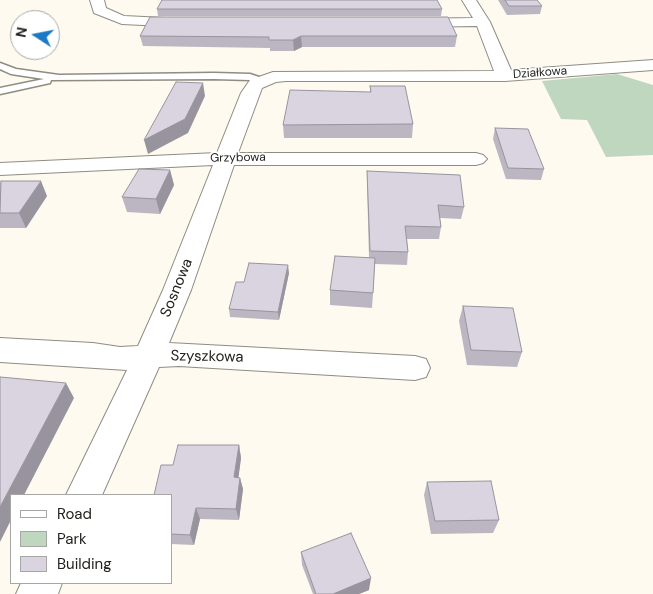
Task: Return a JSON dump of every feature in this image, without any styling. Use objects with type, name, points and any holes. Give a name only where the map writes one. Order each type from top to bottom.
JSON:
[{"type":"street","points":[[97,0],[99,10],[122,20],[203,23]]},
{"type":"street","name":"Działkowa","points":[[469,0],[483,22],[505,76],[627,66],[651,73]]},
{"type":"street","points":[[399,23],[483,22]]},
{"type":"street","points":[[263,80],[286,76],[505,76]]},
{"type":"street","name":"Sosnowa","points":[[84,494],[148,358],[177,290],[250,93],[256,84],[263,80]]},
{"type":"street","name":"Grzybowa","points":[[0,169],[183,159],[476,159]]},
{"type":"street","name":"Szyszkowa","points":[[0,350],[93,354],[120,359],[179,354],[415,368]]},
{"type":"lane","points":[[0,66],[14,72],[59,78],[223,76],[250,77],[263,80]]},
{"type":"lane","points":[[0,91],[59,78]]},
{"type":"green space","points":[[617,74],[653,85],[653,155],[606,157],[587,120],[561,119],[542,81]]},
{"type":"building","points":[[162,0],[437,0],[442,9],[157,9]]},
{"type":"building","points":[[505,0],[537,0],[542,6],[509,6]]},
{"type":"building","points":[[150,17],[448,17],[457,36],[301,36],[293,40],[269,40],[269,37],[140,36]]},
{"type":"building","points":[[176,82],[203,83],[185,119],[144,140]]},
{"type":"building","points":[[370,86],[405,86],[413,124],[283,125],[290,90],[371,92]]},
{"type":"building","points":[[495,128],[528,129],[544,169],[508,168]]},
{"type":"building","points":[[139,169],[170,170],[156,199],[122,197]]},
{"type":"building","points":[[367,171],[460,175],[464,207],[438,205],[441,227],[405,226],[408,252],[370,251]]},
{"type":"building","points":[[1,181],[41,181],[19,213],[0,213]]},
{"type":"building","points":[[335,256],[375,258],[373,293],[330,290]]},
{"type":"building","points":[[249,263],[288,265],[278,312],[229,309],[236,282],[244,282]]},
{"type":"building","points":[[463,306],[513,308],[522,352],[471,350]]},
{"type":"building","points":[[0,377],[66,383],[0,507]]},
{"type":"building","points":[[178,445],[239,445],[234,477],[240,478],[236,509],[196,508],[190,535],[172,534],[172,494],[154,494],[161,465],[173,465]]},
{"type":"building","points":[[491,481],[499,520],[435,521],[427,482]]},
{"type":"building","points":[[351,533],[371,578],[333,594],[316,594],[301,552]]}]
